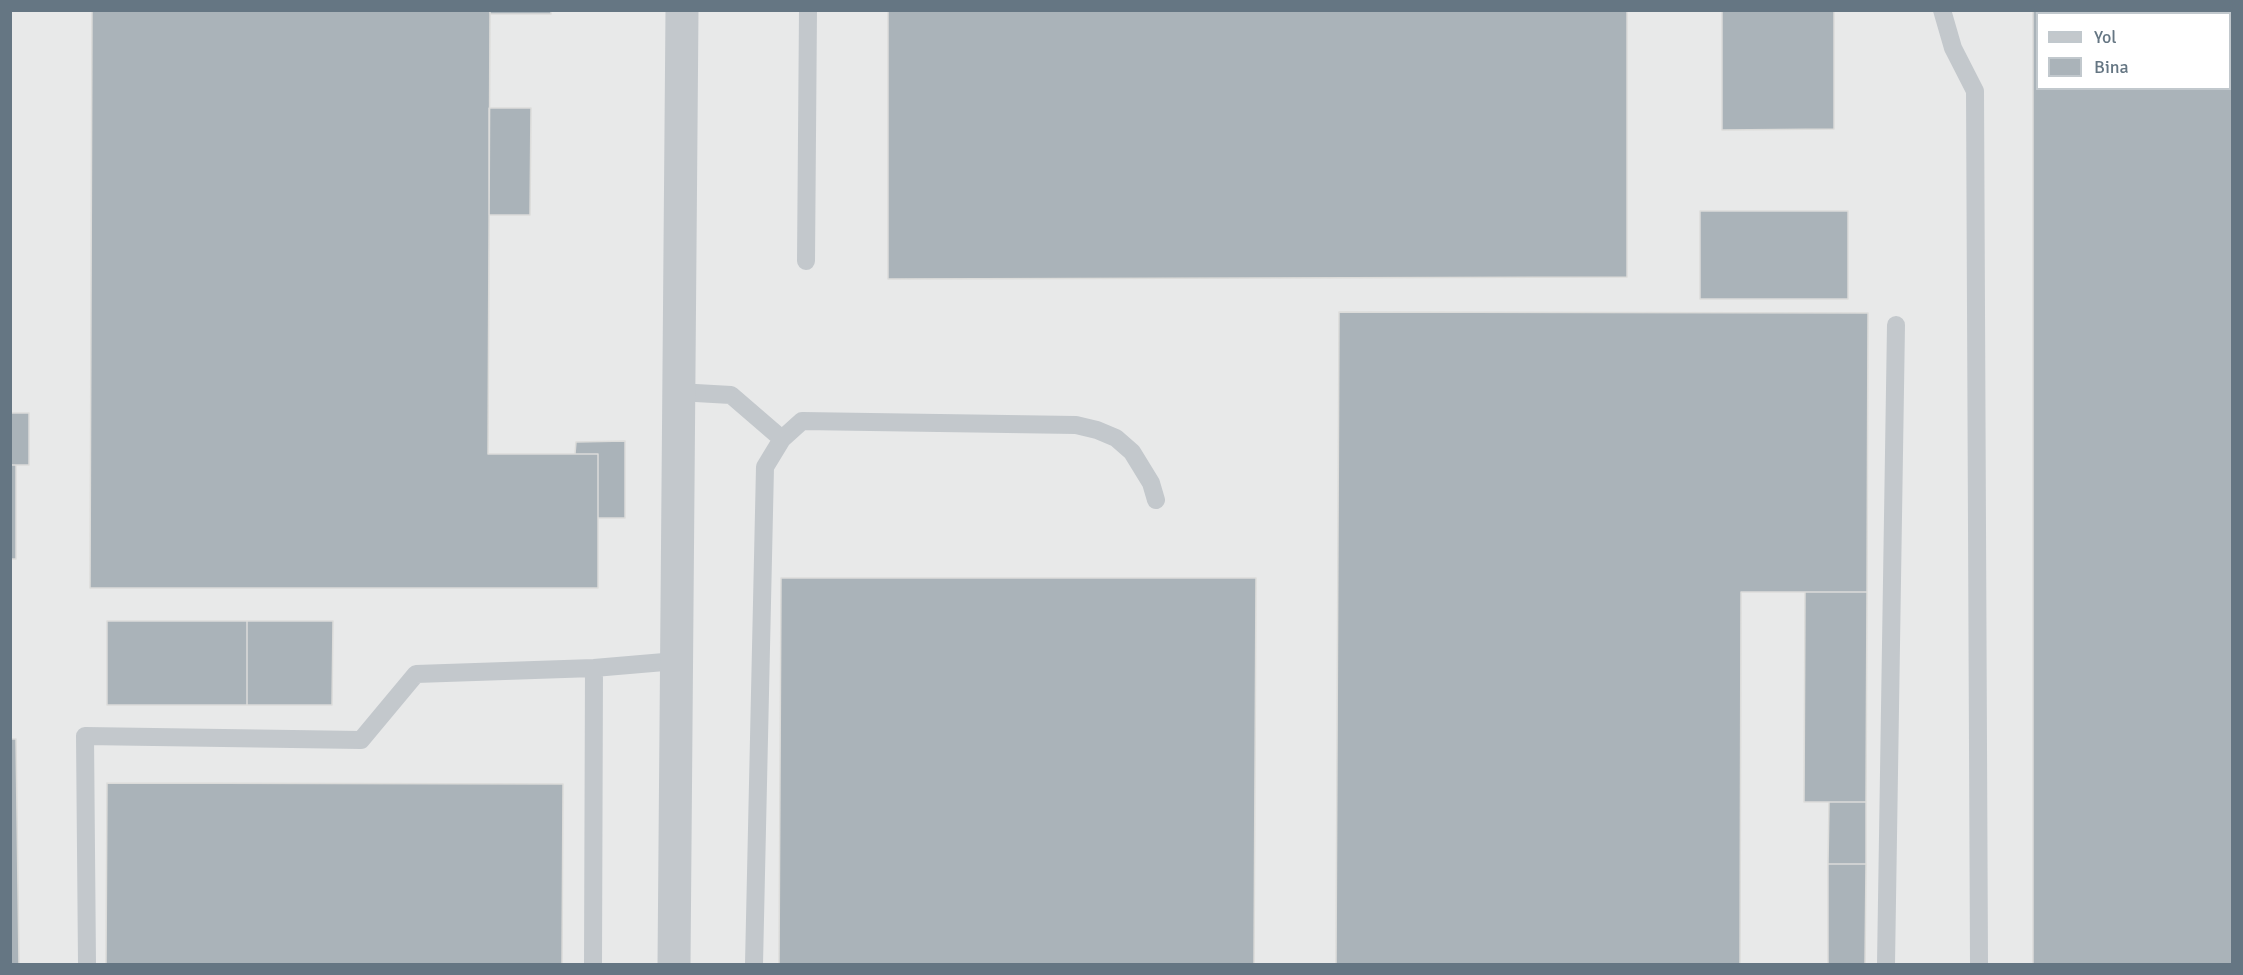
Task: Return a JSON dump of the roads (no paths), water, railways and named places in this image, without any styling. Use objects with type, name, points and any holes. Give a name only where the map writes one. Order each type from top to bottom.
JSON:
[{"type":"street","points":[[674,964],[682,10]]},
{"type":"lane","points":[[806,261],[808,10]]},
{"type":"lane","points":[[1942,10],[1953,48],[1975,91],[1979,964]]},
{"type":"lane","points":[[1886,964],[1896,325]]},
{"type":"lane","points":[[678,392],[731,395],[782,439]]},
{"type":"lane","points":[[754,964],[765,467],[782,439],[802,422],[1076,425],[1116,438],[1132,452],[1151,483],[1156,500]]},
{"type":"lane","points":[[87,964],[85,736],[362,740],[416,674],[594,668],[676,661]]},
{"type":"lane","points":[[593,964],[594,668]]}]
